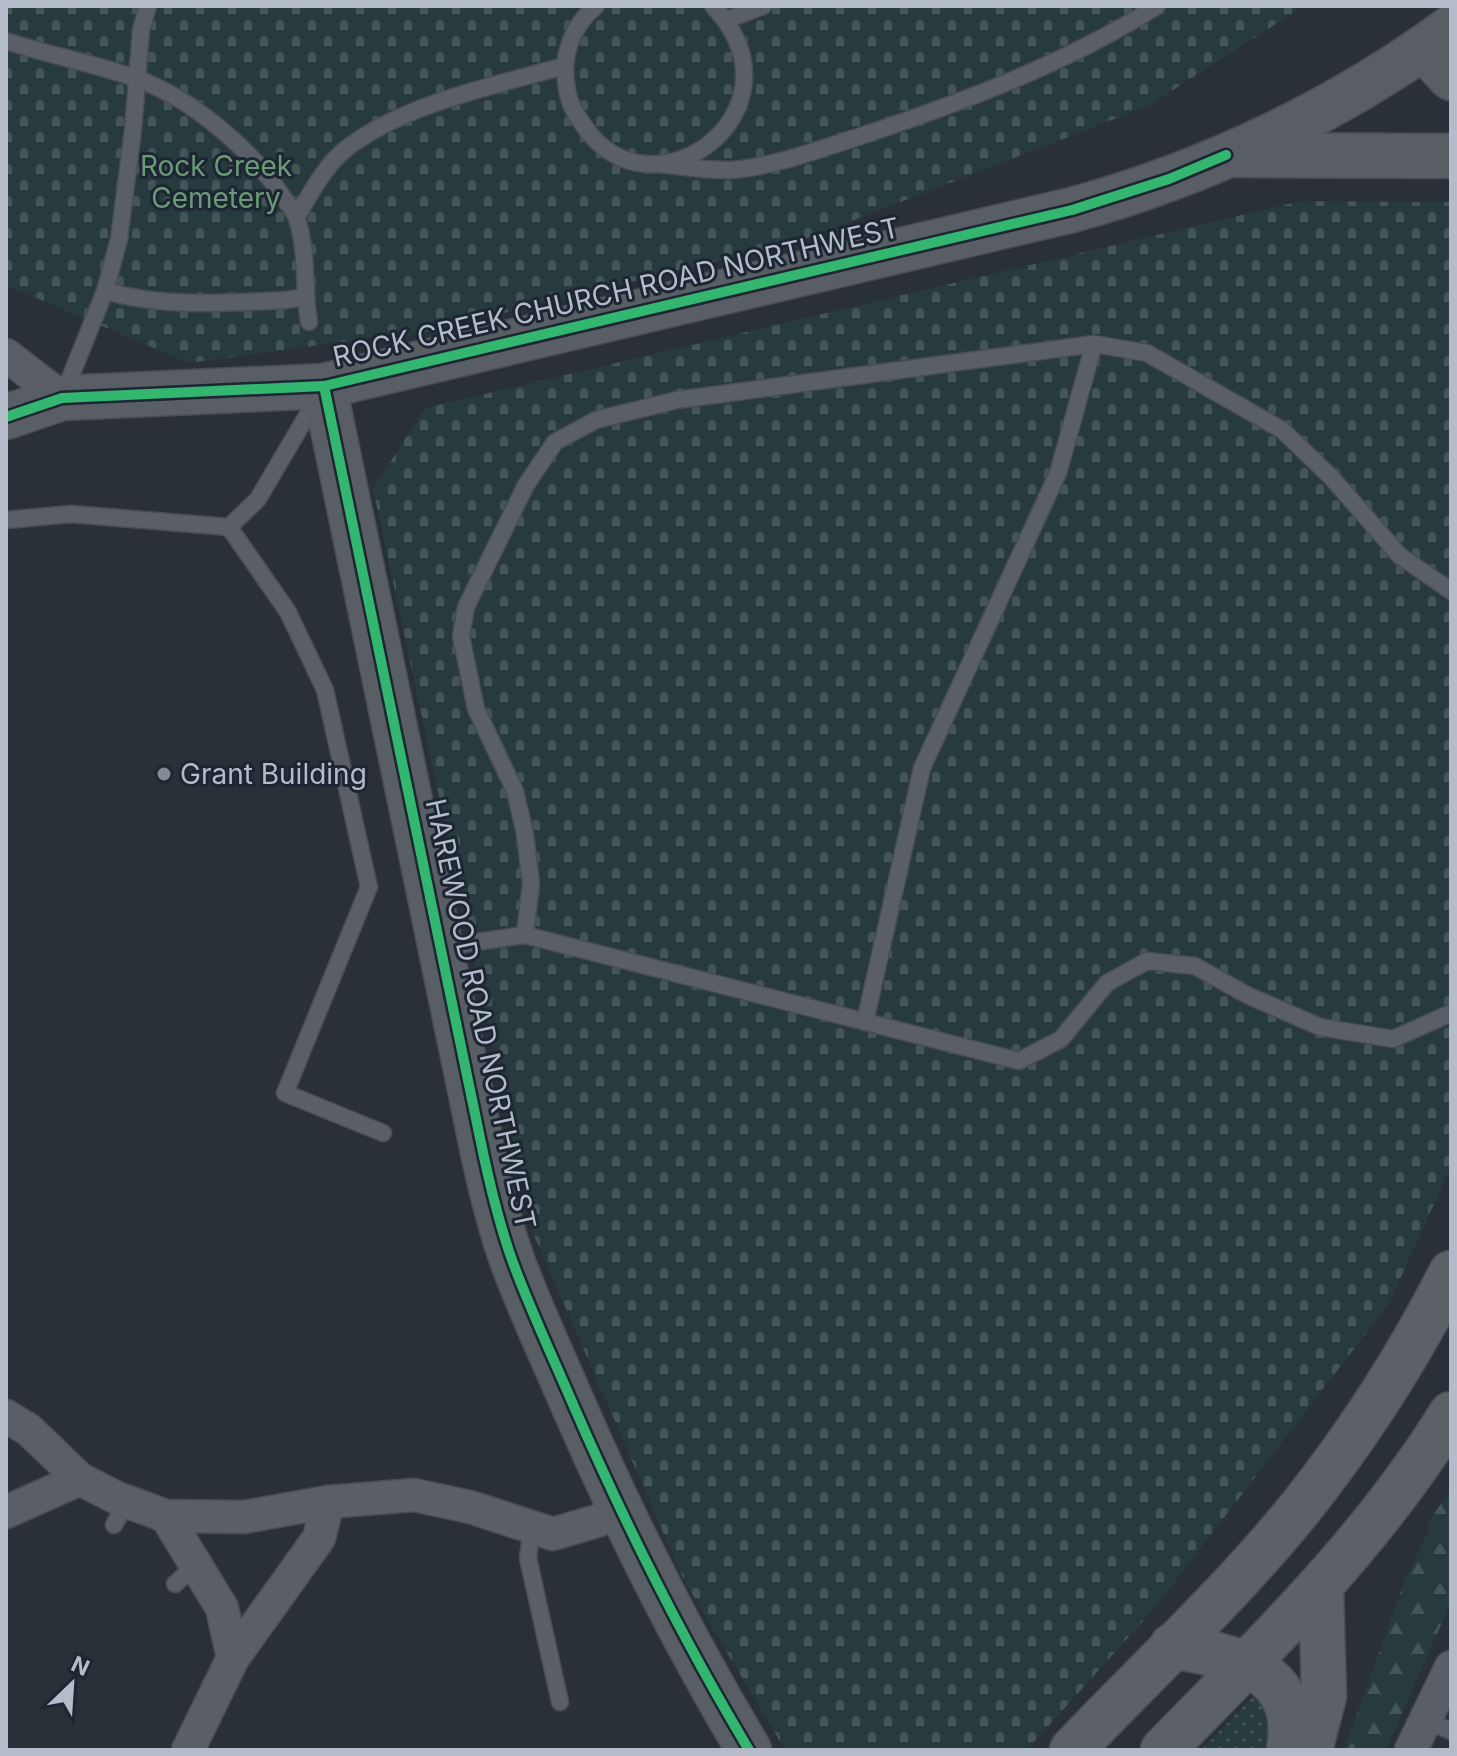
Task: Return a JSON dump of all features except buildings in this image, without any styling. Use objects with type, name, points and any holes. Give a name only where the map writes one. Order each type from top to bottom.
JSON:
[{"type":"main road","points":[[1072,1750],[1284,1527],[1342,1454],[1390,1381],[1451,1273]]},
{"type":"main road","points":[[1163,1750],[1321,1587],[1381,1517],[1451,1414]]},
{"type":"main road","points":[[1310,1750],[1324,1696],[1321,1587]]},
{"type":"main road","points":[[1172,1646],[1212,1654],[1245,1665],[1269,1678],[1286,1699],[1290,1723],[1289,1750]]},
{"type":"street","name":"ROCK CREEK CHURCH ROAD NORTHWEST","points":[[6,417],[62,398],[324,386],[1072,210],[1169,179],[1226,155],[1442,51]]},
{"type":"street","points":[[1226,155],[1451,156]]},
{"type":"street","points":[[6,355],[62,398]]},
{"type":"street","name":"HAREWOOD ROAD NORTHWEST","points":[[324,386],[501,1228],[515,1268],[620,1511],[684,1635],[749,1750]]},
{"type":"street","points":[[6,1416],[29,1430],[121,1513],[244,1517],[328,1502],[414,1495],[470,1507],[553,1534],[620,1511]]},
{"type":"street","points":[[6,1512],[80,1479]]},
{"type":"street","points":[[188,1750],[233,1658],[319,1538],[328,1502]]},
{"type":"street","points":[[166,1516],[185,1575],[222,1608],[233,1658]]},
{"type":"street","points":[[1411,1750],[1438,1726],[1451,1667]]},
{"type":"lane","points":[[62,398],[105,291],[119,239],[141,30],[148,6]]},
{"type":"lane","points":[[596,6],[585,15],[572,36],[564,66],[569,104],[595,142],[610,152],[640,163],[730,170],[802,155],[913,118],[1032,72],[1113,33],[1157,6]]},
{"type":"lane","points":[[658,164],[688,157],[706,147],[733,118],[741,99],[743,67],[735,34],[713,6]]},
{"type":"lane","points":[[726,20],[763,6]]},
{"type":"lane","points":[[6,41],[137,78],[178,100],[229,135],[264,169],[297,216],[305,254],[304,297],[309,322]]},
{"type":"lane","points":[[297,216],[323,174],[346,149],[385,125],[421,109],[564,66]]},
{"type":"lane","points":[[105,291],[134,300],[170,304],[304,297]]},
{"type":"lane","points":[[525,935],[531,883],[525,834],[515,791],[476,709],[461,636],[466,607],[526,485],[555,442],[596,420],[677,400],[1094,344],[1147,353],[1282,430],[1331,477],[1400,556],[1451,591]]},
{"type":"lane","points":[[865,1022],[922,768],[1058,473],[1094,344]]},
{"type":"lane","points":[[6,520],[71,514],[229,527],[258,499],[324,386]]},
{"type":"lane","points":[[229,527],[288,612],[325,690],[369,887],[285,1093],[383,1133]]},
{"type":"lane","points":[[440,947],[525,935],[1019,1061],[1061,1039],[1107,983],[1147,961],[1195,966],[1247,995],[1320,1027],[1393,1039],[1451,1013]]},
{"type":"lane","points":[[532,1527],[528,1558],[560,1702]]},
{"type":"green space","name":"Rock Creek Cemetery","points":[[6,6],[1304,6],[1148,106],[800,241],[388,341],[386,336],[189,363],[6,285]]},
{"type":"green space","points":[[1301,201],[1451,202],[1451,1166],[1390,1302],[1152,1611],[1027,1750],[785,1750],[684,1580],[533,1233],[373,489],[425,408]]},
{"type":"green space","points":[[1451,1490],[1451,1602],[1386,1750],[1344,1750],[1405,1580],[1429,1531],[1428,1522]]},
{"type":"green space","points":[[1254,1696],[1274,1717],[1278,1750],[1201,1750]]},
{"type":"cycle path","points":[[6,417],[62,398],[324,386],[1072,210],[1169,179],[1226,155]]},
{"type":"cycle path","points":[[324,386],[483,1154],[504,1236],[535,1319],[612,1491],[677,1622],[749,1750]]},
{"type":"place","name":"Grant Building","points":[[164,774]]}]
